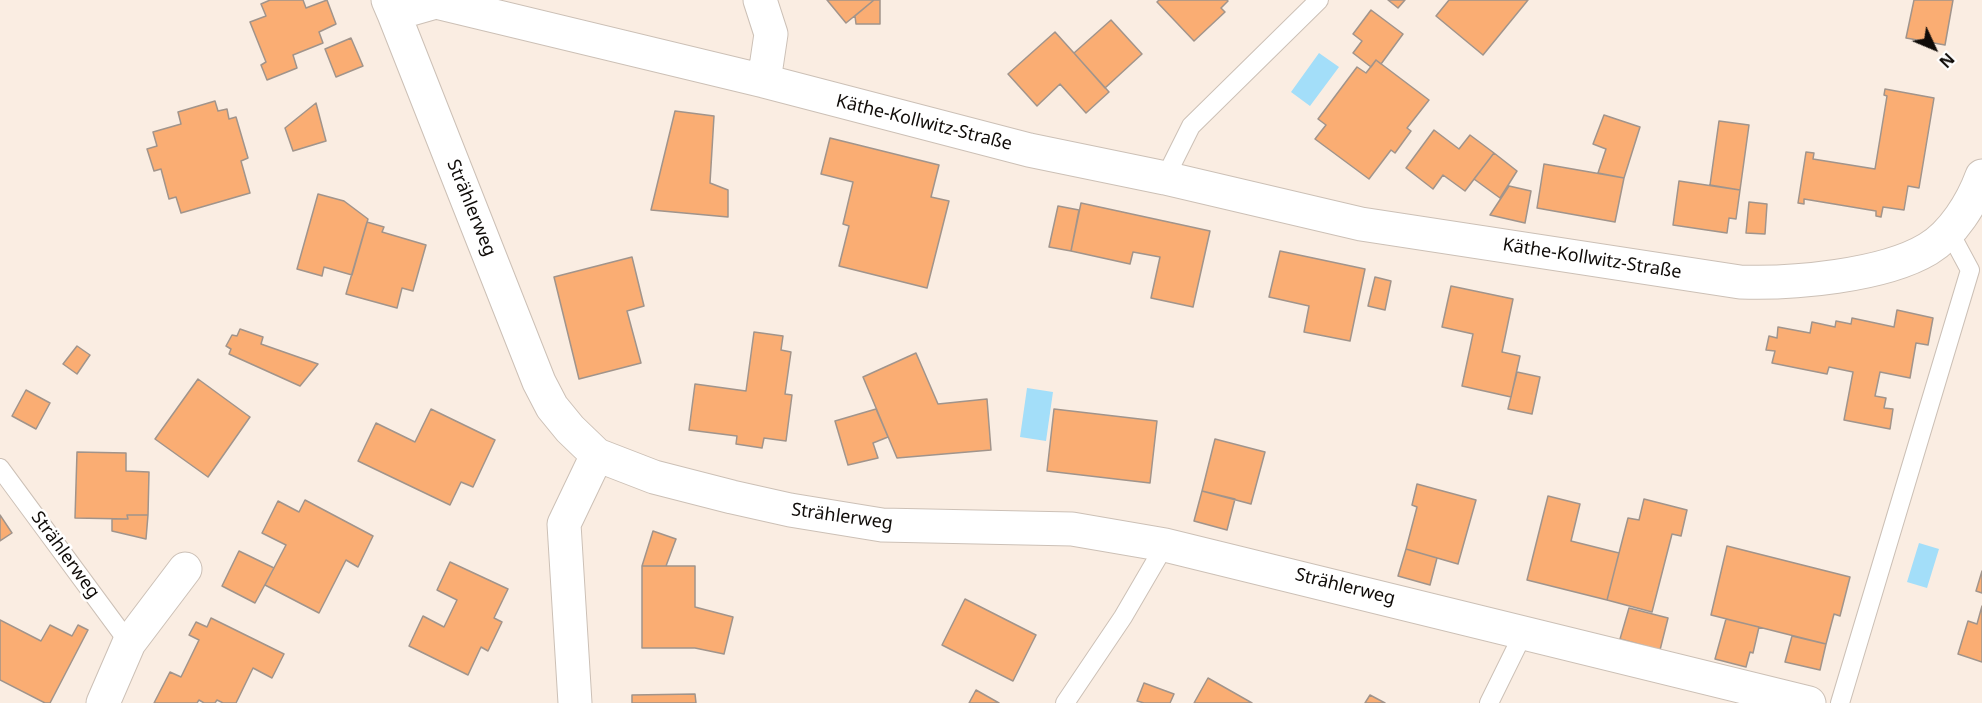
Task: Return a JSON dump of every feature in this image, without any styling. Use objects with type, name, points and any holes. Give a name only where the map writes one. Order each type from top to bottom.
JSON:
[{"type":"street","points":[[760,0],[771,34],[764,81]]},
{"type":"street","name":"Strählerweg","points":[[764,81],[436,2],[391,7],[539,382],[552,407],[570,429],[597,455],[654,477],[732,498],[882,525],[1072,529],[1165,544],[1809,703]]},
{"type":"street","name":"Käthe-Kollwitz-Straße","points":[[764,81],[1029,150],[1165,178],[1361,224],[1740,282],[1788,282],[1876,268],[1911,257],[1929,249],[1949,231],[1972,198],[1982,176]]},
{"type":"street","points":[[575,703],[564,524],[597,455]]},
{"type":"street","points":[[103,703],[129,643],[185,569]]},
{"type":"lane","points":[[1165,178],[1191,126],[1319,0]]},
{"type":"lane","points":[[1840,703],[1970,270],[1949,231]]},
{"type":"lane","name":"Strählerweg","points":[[0,468],[129,643]]},
{"type":"lane","points":[[1065,703],[1124,618],[1165,544]]},
{"type":"lane","points":[[1489,703],[1524,632]]},
{"type":"water","points":[[1319,53],[1339,67],[1310,106],[1291,92]]},
{"type":"water","points":[[1027,388],[1053,392],[1046,441],[1020,437]]},
{"type":"water","points":[[1919,543],[1939,549],[1927,588],[1907,582]]},
{"type":"building","points":[[270,0],[303,0],[306,8],[327,0],[336,24],[319,32],[323,43],[293,55],[297,68],[267,80],[261,65],[266,62],[250,22],[266,16],[261,4]]},
{"type":"building","points":[[827,0],[874,0],[846,23]]},
{"type":"building","points":[[874,0],[880,0],[880,24],[856,24],[855,16]]},
{"type":"building","points":[[1159,0],[1228,1],[1221,8],[1225,12],[1194,41],[1157,2]]},
{"type":"building","points":[[1388,0],[1405,0],[1398,8]]},
{"type":"building","points":[[1449,0],[1528,0],[1483,55],[1436,16]]},
{"type":"building","points":[[1914,0],[1953,0],[1945,45],[1906,38]]},
{"type":"building","points":[[1371,10],[1403,34],[1381,64],[1376,60],[1371,67],[1353,53],[1362,41],[1353,34]]},
{"type":"building","points":[[1111,20],[1142,54],[1105,88],[1074,53]]},
{"type":"building","points":[[1055,32],[1109,92],[1086,113],[1060,84],[1037,106],[1008,74]]},
{"type":"building","points":[[351,38],[363,66],[336,77],[325,49]]},
{"type":"building","points":[[1376,60],[1429,100],[1407,128],[1411,131],[1395,153],[1391,150],[1369,179],[1315,139],[1326,125],[1318,119],[1357,67],[1366,73]]},
{"type":"building","points":[[1885,89],[1934,98],[1919,188],[1908,186],[1904,210],[1883,207],[1881,217],[1876,216],[1876,211],[1804,199],[1804,204],[1798,203],[1806,152],[1814,153],[1813,159],[1875,169],[1887,96],[1884,95]]},
{"type":"building","points":[[215,101],[218,111],[227,109],[229,119],[236,117],[248,158],[241,161],[250,193],[181,213],[176,197],[169,199],[161,169],[154,171],[147,149],[157,146],[153,132],[181,124],[178,112]]},
{"type":"building","points":[[316,103],[326,141],[293,151],[285,128]]},
{"type":"building","points":[[675,111],[714,116],[710,183],[728,190],[728,217],[651,210]]},
{"type":"building","points":[[1604,115],[1640,127],[1624,178],[1598,173],[1606,149],[1593,144]]},
{"type":"building","points":[[1719,121],[1749,125],[1740,190],[1710,185]]},
{"type":"building","points":[[1434,130],[1459,149],[1470,135],[1494,153],[1465,191],[1443,175],[1433,189],[1406,168]]},
{"type":"building","points":[[830,138],[939,165],[931,197],[949,201],[927,288],[839,266],[849,226],[843,224],[853,182],[821,174]]},
{"type":"building","points":[[1494,153],[1517,171],[1500,198],[1474,179]]},
{"type":"building","points":[[1544,164],[1624,178],[1615,222],[1537,208]]},
{"type":"building","points":[[1679,181],[1740,190],[1736,219],[1729,218],[1727,233],[1673,225]]},
{"type":"building","points":[[1509,186],[1531,191],[1525,223],[1490,215]]},
{"type":"building","points":[[318,194],[344,201],[368,219],[352,275],[324,267],[322,276],[297,269]]},
{"type":"building","points":[[1749,202],[1767,204],[1765,234],[1746,233]]},
{"type":"building","points":[[1081,203],[1210,231],[1193,307],[1151,298],[1160,257],[1133,252],[1130,264],[1071,251]]},
{"type":"building","points":[[1058,206],[1079,210],[1071,251],[1049,247]]},
{"type":"building","points":[[367,222],[384,227],[382,232],[426,245],[413,291],[402,288],[397,308],[346,294]]},
{"type":"building","points":[[1280,251],[1365,269],[1350,341],[1304,332],[1309,306],[1269,297]]},
{"type":"building","points":[[632,257],[644,306],[627,311],[641,363],[579,379],[554,277]]},
{"type":"building","points":[[1375,277],[1391,281],[1385,310],[1368,306]]},
{"type":"building","points":[[1451,286],[1513,299],[1502,352],[1520,356],[1511,397],[1462,386],[1473,334],[1442,327]]},
{"type":"building","points":[[1897,310],[1933,318],[1928,345],[1916,343],[1910,378],[1880,372],[1875,396],[1886,398],[1884,408],[1893,409],[1890,429],[1844,420],[1853,372],[1829,367],[1827,374],[1772,363],[1775,351],[1766,350],[1769,336],[1777,338],[1778,327],[1810,333],[1812,322],[1835,327],[1836,321],[1851,324],[1852,318],[1894,327]]},
{"type":"building","points":[[240,329],[263,337],[261,344],[318,364],[300,386],[229,354],[231,349],[226,346],[232,335],[237,336]]},
{"type":"building","points":[[754,332],[783,336],[781,350],[791,352],[785,394],[792,395],[786,441],[764,438],[762,448],[736,444],[737,436],[689,430],[695,384],[746,391]]},
{"type":"building","points":[[77,346],[90,355],[77,374],[63,364]]},
{"type":"building","points":[[916,353],[938,404],[987,399],[991,450],[897,458],[863,377]]},
{"type":"building","points":[[1517,372],[1540,377],[1532,414],[1508,409]]},
{"type":"building","points":[[198,379],[250,417],[208,477],[155,439]]},
{"type":"building","points":[[26,390],[50,403],[36,429],[12,416]]},
{"type":"building","points":[[431,409],[495,440],[473,487],[461,482],[450,505],[358,461],[376,423],[415,442]]},
{"type":"building","points":[[876,409],[888,437],[873,443],[878,458],[848,465],[835,421]]},
{"type":"building","points":[[1054,409],[1157,421],[1150,483],[1047,471]]},
{"type":"building","points":[[1215,439],[1265,452],[1251,504],[1202,491]]},
{"type":"building","points":[[77,452],[126,453],[126,471],[149,472],[148,515],[127,515],[128,519],[75,518]]},
{"type":"building","points":[[1417,484],[1476,500],[1458,564],[1406,549],[1417,507],[1412,505]]},
{"type":"building","points":[[1202,491],[1235,499],[1227,530],[1194,521]]},
{"type":"building","points":[[1548,496],[1580,504],[1571,541],[1619,553],[1607,600],[1527,580]]},
{"type":"building","points":[[1644,499],[1687,510],[1681,536],[1672,534],[1652,612],[1607,600],[1628,518],[1639,520]]},
{"type":"building","points":[[305,500],[373,536],[358,567],[346,560],[319,613],[265,585],[286,545],[262,533],[278,501],[299,512]]},
{"type":"building","points":[[0,515],[12,533],[0,541]]},
{"type":"building","points":[[127,515],[148,515],[146,539],[112,531],[112,519],[128,519]]},
{"type":"building","points":[[653,531],[676,539],[666,566],[642,566]]},
{"type":"building","points":[[1727,546],[1850,577],[1840,616],[1834,614],[1826,644],[1711,615]]},
{"type":"building","points":[[1406,549],[1437,558],[1430,585],[1398,576]]},
{"type":"building","points":[[239,551],[274,568],[255,603],[222,586]]},
{"type":"building","points":[[450,562],[508,589],[494,618],[502,622],[488,651],[481,647],[468,675],[409,646],[423,616],[444,627],[457,600],[437,590]]},
{"type":"building","points":[[642,566],[695,566],[695,607],[733,617],[724,654],[695,648],[642,648]]},
{"type":"building","points":[[1982,571],[1982,593],[1976,591]]},
{"type":"building","points":[[965,599],[1036,635],[1013,681],[942,645]]},
{"type":"building","points":[[1982,606],[1982,662],[1958,654],[1968,621],[1977,624]]},
{"type":"building","points":[[1629,608],[1668,618],[1660,650],[1620,639]]},
{"type":"building","points":[[211,618],[284,654],[272,678],[253,668],[236,703],[223,703],[217,700],[215,703],[204,703],[199,700],[197,703],[154,703],[170,672],[181,677],[199,640],[189,635],[196,622],[207,627]]},
{"type":"building","points":[[1726,619],[1759,627],[1753,653],[1750,652],[1746,667],[1715,659]]},
{"type":"building","points":[[0,620],[41,641],[50,625],[72,636],[78,625],[88,630],[50,703],[45,703],[0,680]]},
{"type":"building","points":[[1792,636],[1826,644],[1820,670],[1785,662]]},
{"type":"building","points":[[1208,678],[1252,703],[1194,703]]},
{"type":"building","points":[[1144,683],[1174,694],[1170,703],[1137,701]]},
{"type":"building","points":[[976,690],[999,703],[969,703]]},
{"type":"building","points":[[695,694],[696,703],[632,703],[632,695]]},
{"type":"building","points":[[1370,695],[1385,703],[1365,703]]}]
